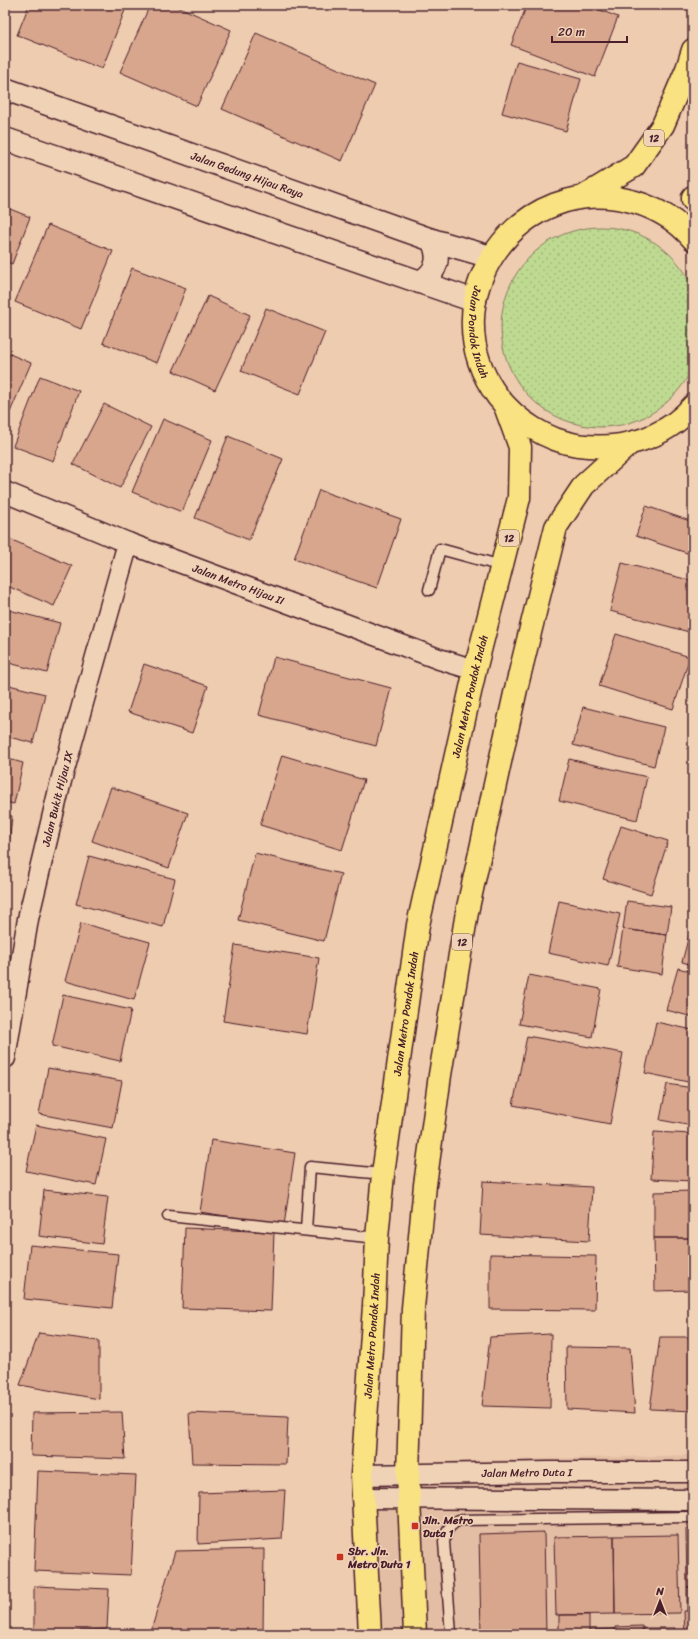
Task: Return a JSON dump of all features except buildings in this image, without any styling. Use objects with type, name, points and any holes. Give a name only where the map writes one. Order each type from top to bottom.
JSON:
[{"type":"highway","name":"12","points":[[582,197],[634,166],[663,125],[687,69],[693,50]]},
{"type":"highway","name":"Jalan Pondok Indah","points":[[693,239],[682,227],[652,208],[618,197],[582,197],[560,202],[539,211],[527,219],[504,239],[491,257],[481,278],[475,301],[473,320],[474,338],[478,357],[485,374],[505,406],[522,421],[544,435],[569,444],[595,447],[628,444],[649,438],[668,427],[686,414],[693,406]]},
{"type":"highway","name":"Jalan Metro Pondok Indah","points":[[370,1634],[362,1475],[374,1306],[377,1238],[383,1174],[418,925],[475,670],[519,498],[520,447],[505,406]]},
{"type":"highway","name":"12","points":[[415,1634],[408,1498],[413,1308],[425,1185],[440,1075],[467,912],[516,690],[556,527],[584,485],[628,444]]},
{"type":"main road","name":"Jalan Gedung Hijau Raya","points":[[5,89],[432,240],[491,257]]},
{"type":"main road","points":[[5,139],[475,301]]},
{"type":"main road","points":[[420,282],[428,277],[434,269],[437,259],[436,250],[432,240]]},
{"type":"street","name":"Jalan Metro Hijau II","points":[[5,492],[128,543],[439,659],[475,670]]},
{"type":"street","name":"Jalan Bukit Hijau IX","points":[[5,1058],[28,919],[61,781],[128,543]]},
{"type":"street","name":"Jalan Metro Duta I","points":[[362,1475],[550,1472],[693,1472]]},
{"type":"street","points":[[549,1499],[550,1472]]},
{"type":"street","points":[[659,1472],[659,1509]]},
{"type":"street","points":[[362,1498],[408,1498],[471,1509],[549,1499],[659,1509],[693,1500]]},
{"type":"lane","points":[[429,590],[440,549],[502,566]]},
{"type":"lane","points":[[306,1230],[310,1167],[383,1174]]},
{"type":"lane","points":[[168,1216],[377,1238]]},
{"type":"lane","points":[[451,1634],[444,1542],[446,1531],[451,1525],[471,1509],[659,1509],[693,1517]]},
{"type":"shaded area","points":[[693,1455],[693,1634],[360,1634],[354,1464]]},
{"type":"green space","points":[[601,227],[620,229],[648,239],[664,250],[678,264],[689,280],[693,289],[699,308],[701,327],[699,346],[689,374],[678,390],[664,404],[648,415],[639,419],[620,425],[601,427],[582,425],[554,415],[538,404],[524,390],[513,374],[509,365],[503,346],[501,327],[503,308],[513,280],[524,264],[538,250],[554,239],[563,235],[582,229]]},
{"type":"place","name":"Jln. Metro Duta 1","points":[[415,1526]]},
{"type":"place","name":"Sbr. Jln. Metro Duta 1","points":[[340,1557]]}]
